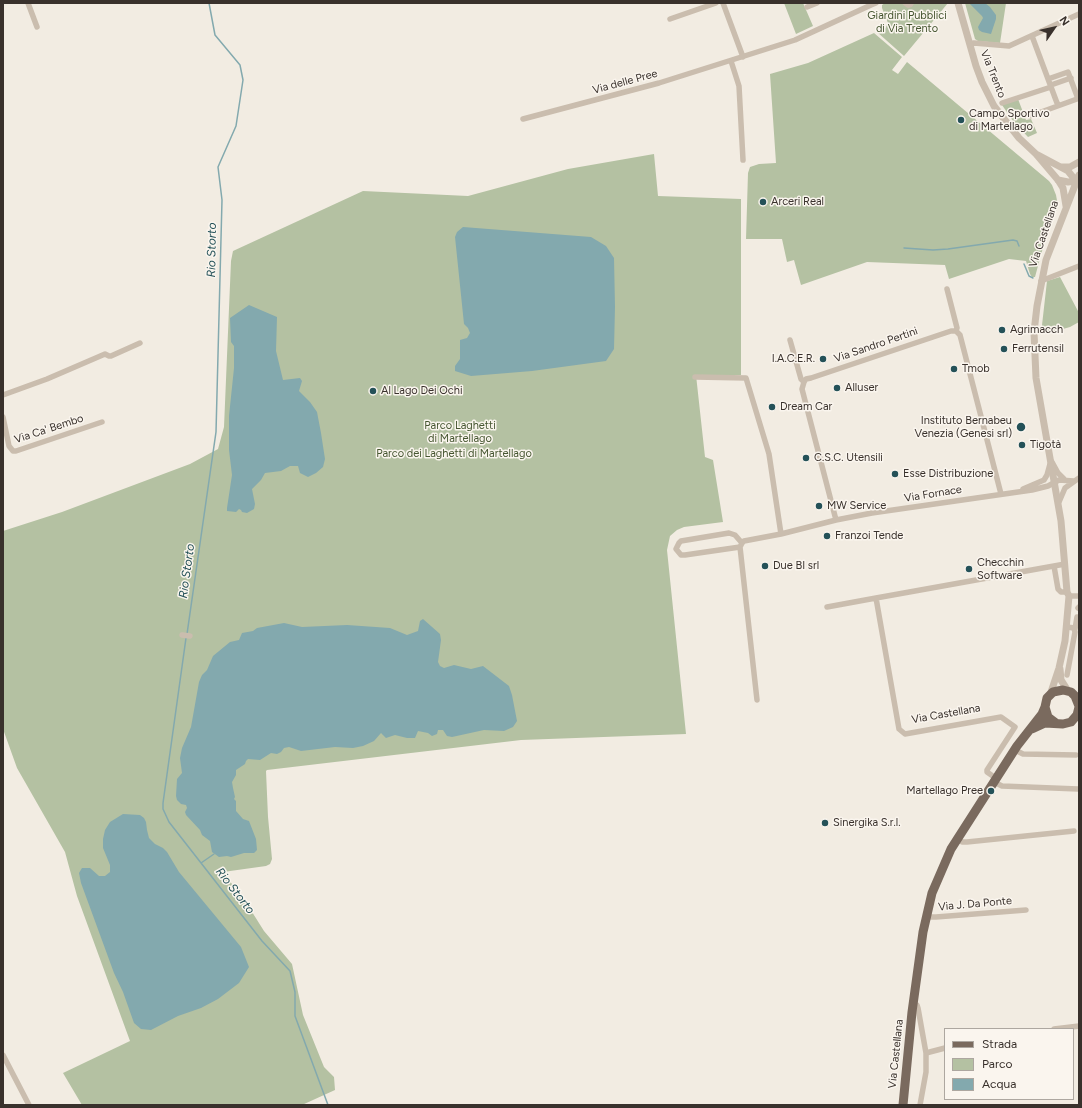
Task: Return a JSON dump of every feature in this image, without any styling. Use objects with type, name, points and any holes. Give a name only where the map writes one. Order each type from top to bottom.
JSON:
[{"type":"main road","points":[[1056,723],[1048,718],[1045,707],[1046,701],[1050,695],[1058,690],[1074,694],[1079,706],[1075,719],[1067,724]]},
{"type":"main road","name":"Via Castellana","points":[[903,1105],[913,1005],[926,917],[937,882],[951,849],[995,780],[1042,714],[1045,707]]},
{"type":"main road","points":[[1030,730],[1045,723],[1079,724]]},
{"type":"street","points":[[28,3],[36,27]]},
{"type":"street","points":[[670,19],[716,3]]},
{"type":"street","points":[[723,3],[742,57]]},
{"type":"street","points":[[807,7],[817,3]]},
{"type":"street","points":[[904,3],[908,6],[912,3]]},
{"type":"street","name":"Via Trento","points":[[958,3],[982,82],[994,106],[1014,132],[1036,154],[1058,180]]},
{"type":"street","name":"Via delle Pree","points":[[523,119],[659,84],[795,40],[872,4]]},
{"type":"street","points":[[970,44],[974,43],[1009,46],[1079,14]]},
{"type":"street","points":[[1032,36],[1059,105]]},
{"type":"street","points":[[731,61],[739,86],[743,160]]},
{"type":"street","points":[[1030,116],[1077,99],[1068,72],[1048,79]]},
{"type":"street","points":[[1002,103],[1071,78]]},
{"type":"street","points":[[1036,154],[1062,167],[1078,178]]},
{"type":"street","points":[[1062,167],[1070,167],[1079,162]]},
{"type":"street","points":[[1058,180],[1063,182],[1078,178]]},
{"type":"street","name":"Via Castellana","points":[[1050,695],[1059,668],[1067,627],[1068,594],[1058,504],[1036,378],[1034,360],[1034,332],[1041,281],[1046,260],[1078,178]]},
{"type":"street","points":[[1058,180],[1063,188],[1067,207]]},
{"type":"street","points":[[1041,281],[1079,266]]},
{"type":"street","points":[[947,289],[957,328],[956,331],[960,335],[1001,494]]},
{"type":"street","name":"Via Sandro Pertini","points":[[804,382],[806,379],[951,331],[956,331]]},
{"type":"street","points":[[790,340],[801,380],[804,382],[802,389],[836,520]]},
{"type":"street","points":[[3,395],[47,379],[105,354],[111,356],[140,343]]},
{"type":"street","points":[[695,377],[746,378],[769,454],[782,534]]},
{"type":"street","name":"Via Ca' Bembo","points":[[3,418],[9,446],[13,451],[102,422]]},
{"type":"street","points":[[1050,457],[1058,473],[1064,479],[1074,481]]},
{"type":"street","points":[[1050,457],[1049,472],[1044,480],[1062,485],[1074,481]]},
{"type":"street","name":"Via Fornace","points":[[741,545],[735,535],[729,533],[682,541],[678,543],[676,549],[680,554],[685,555],[741,545],[744,541],[782,534],[836,520],[872,513],[1018,492],[1045,487],[1058,480],[1064,479]]},
{"type":"street","name":"Via Fornace","points":[[1018,492],[1044,480]]},
{"type":"street","points":[[1058,504],[1062,492],[1074,481]]},
{"type":"street","points":[[1045,487],[1053,492],[1058,504]]},
{"type":"street","points":[[741,545],[757,700]]},
{"type":"street","points":[[827,607],[1065,564]]},
{"type":"street","points":[[1054,566],[1058,589],[1061,592],[1079,596]]},
{"type":"street","name":"Via Castellana","points":[[876,598],[899,729],[905,734],[1001,717],[1015,727],[987,770],[987,772],[995,780]]},
{"type":"street","points":[[1067,675],[1077,642],[1075,629],[1077,616]]},
{"type":"street","points":[[1067,627],[1075,629]]},
{"type":"street","points":[[182,635],[190,636]]},
{"type":"street","name":"Via Castellana","points":[[1059,668],[1061,680],[1074,694]]},
{"type":"street","points":[[1015,750],[1023,754],[1076,755]]},
{"type":"street","points":[[995,780],[1002,786],[1078,789]]},
{"type":"street","points":[[957,840],[967,842],[1074,831]]},
{"type":"street","name":"Via J. Da Ponte","points":[[926,917],[1026,910]]},
{"type":"street","name":"Via Castellana","points":[[913,1005],[916,1005],[918,1008],[926,1053],[926,1072],[920,1105]]},
{"type":"street","points":[[1062,1028],[1079,1026]]},
{"type":"street","points":[[926,1053],[944,1048]]},
{"type":"street","points":[[3,1055],[29,1105]]},
{"type":"green space","points":[[784,3],[803,3],[813,26],[796,34]]},
{"type":"green space","name":"Giardini Pubblici di Via Trento","points":[[885,3],[948,3],[904,56],[877,32],[885,29],[888,23],[882,8],[882,5]]},
{"type":"green space","points":[[965,3],[1006,3],[1000,43],[978,41],[975,39]]},
{"type":"green space","points":[[874,33],[902,57],[892,70],[898,74],[907,62],[1052,185],[1058,206],[1045,240],[1035,277],[1032,277],[1030,274],[1026,261],[1009,259],[949,279],[945,265],[867,262],[801,285],[794,260],[787,262],[782,239],[746,239],[748,173],[750,167],[759,164],[776,163],[770,74],[808,63]]},
{"type":"green space","points":[[1018,99],[1026,120],[1031,119],[1037,133],[1028,137],[1013,121],[1002,105]]},
{"type":"green space","name":"Parco Laghetti di Martellago","points":[[654,154],[658,196],[741,199],[741,375],[696,375],[705,457],[713,460],[723,522],[684,527],[677,530],[670,536],[667,550],[686,734],[521,740],[267,770],[268,817],[272,859],[270,864],[266,866],[223,872],[247,904],[264,931],[292,964],[303,1015],[324,1067],[334,1077],[335,1090],[302,1105],[82,1105],[63,1073],[130,1041],[77,896],[65,852],[17,768],[3,729],[3,531],[62,512],[190,464],[218,449],[224,427],[231,261],[233,251],[363,191],[468,196],[568,169]]},
{"type":"green space","points":[[1060,277],[1079,313],[1079,322],[1070,327],[1041,334],[1047,281]]},
{"type":"water","points":[[969,3],[985,3],[996,15],[991,34],[979,30],[978,27],[983,18]]},
{"type":"water","points":[[463,227],[591,237],[606,246],[614,258],[615,307],[614,349],[606,361],[532,371],[471,376],[455,371],[455,366],[460,359],[460,340],[467,338],[470,333],[464,324],[455,237],[457,232]]},
{"type":"water","points":[[249,305],[277,317],[276,351],[283,380],[300,378],[302,381],[299,391],[317,412],[325,459],[323,467],[308,477],[300,473],[298,466],[290,466],[281,471],[265,473],[261,480],[252,489],[255,504],[254,509],[247,513],[242,512],[239,509],[236,512],[227,511],[227,508],[232,475],[229,450],[229,416],[234,368],[234,346],[231,342],[230,318]]},
{"type":"water","points":[[423,619],[440,634],[441,640],[438,662],[440,666],[444,668],[454,665],[471,669],[483,666],[509,686],[517,721],[513,727],[504,731],[484,730],[452,737],[447,736],[443,730],[438,730],[437,734],[432,736],[428,733],[418,731],[415,738],[395,735],[386,738],[381,733],[374,741],[363,746],[353,748],[335,747],[301,751],[289,747],[284,748],[277,754],[271,753],[260,760],[248,759],[245,764],[236,770],[236,775],[232,782],[235,797],[234,799],[236,801],[236,811],[243,819],[249,821],[256,839],[257,850],[254,853],[244,853],[231,857],[219,857],[212,852],[210,841],[202,835],[200,830],[186,815],[186,805],[181,804],[177,800],[176,796],[177,779],[182,773],[180,758],[182,748],[191,727],[199,682],[202,675],[207,670],[213,656],[230,642],[239,640],[242,633],[253,631],[257,628],[284,623],[302,627],[347,625],[390,628],[407,635],[418,631],[420,621]]},
{"type":"water","points":[[123,814],[140,815],[144,818],[149,838],[167,852],[179,872],[241,947],[249,967],[239,983],[218,999],[201,1008],[178,1016],[151,1030],[141,1029],[134,1023],[81,883],[79,873],[82,868],[90,868],[99,876],[105,876],[110,872],[110,865],[103,848],[105,830],[110,822]]},
{"type":"waterway","name":"Rio Storto","points":[[187,634],[216,432],[222,200],[218,167],[236,126],[243,80],[240,65],[215,35],[209,3]]},
{"type":"waterway","points":[[904,248],[933,250],[948,249],[1013,240],[1017,241],[1019,246]]},
{"type":"waterway","points":[[1024,264],[1029,276],[1033,278]]},
{"type":"waterway","name":"Rio Storto","points":[[186,638],[163,809],[169,822],[262,941],[290,971],[295,992],[295,1016],[328,1105]]},
{"type":"waterway","points":[[201,863],[214,854]]},
{"type":"place","name":"Campo Sportivo di Martellago","points":[[961,120]]},
{"type":"place","name":"Arceri Real","points":[[763,202]]},
{"type":"place","name":"Agrimacch","points":[[1002,330]]},
{"type":"place","name":"Ferrutensil","points":[[1004,349]]},
{"type":"place","name":"I.A.C.E.R.","points":[[823,359]]},
{"type":"place","name":"Tmob","points":[[954,369]]},
{"type":"place","name":"Alluser","points":[[837,388]]},
{"type":"place","name":"Al Lago Dei Ochi","points":[[373,391]]},
{"type":"place","name":"Dream Car","points":[[772,407]]},
{"type":"place","name":"Instituto Bernabeu Venezia (Genesi srl)","points":[[1021,427]]},
{"type":"place","name":"Tigotà","points":[[1022,445]]},
{"type":"place","name":"C.S.C. Utensili","points":[[806,458]]},
{"type":"place","name":"Esse Distribuzione","points":[[895,474]]},
{"type":"place","name":"MW Service","points":[[819,506]]},
{"type":"place","name":"Franzoi Tende","points":[[827,536]]},
{"type":"place","name":"Due BI srl","points":[[765,566]]},
{"type":"place","name":"Checchin Software","points":[[969,569]]},
{"type":"place","name":"Martellago Pree","points":[[991,791]]},
{"type":"place","name":"Sinergika S.r.l.","points":[[825,823]]},
{"type":"park label","name":"Parco dei Laghetti di Martellago","points":[[454,454]]}]
